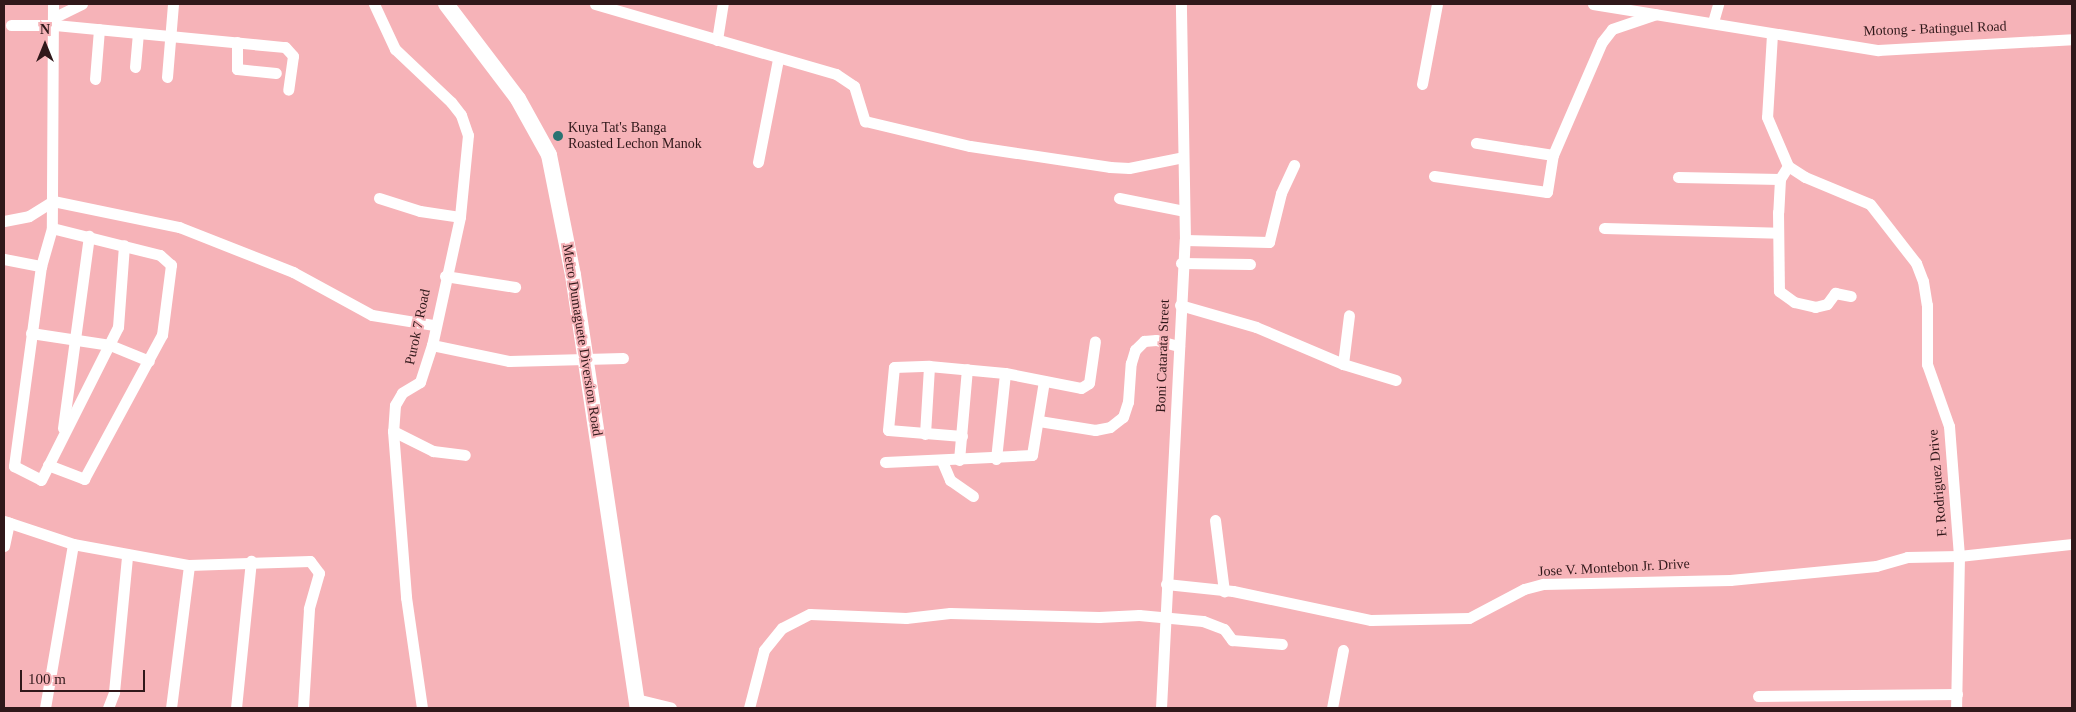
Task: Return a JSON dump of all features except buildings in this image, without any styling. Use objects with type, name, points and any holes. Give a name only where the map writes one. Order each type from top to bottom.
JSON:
[{"type":"highway","name":"Metro Dumaguete Diversion Road","points":[[446,4],[518,99],[549,155],[566,230],[637,704]]},
{"type":"street","points":[[53,4],[55,21],[52,228],[41,266],[14,466],[41,480],[118,327],[124,245]]},
{"type":"street","points":[[55,21],[82,4]]},
{"type":"street","points":[[167,77],[173,4]]},
{"type":"street","name":"Purok 7 Road","points":[[374,4],[395,49],[461,115],[468,134],[460,217],[434,325],[432,345],[420,382],[402,393],[396,405],[393,431],[406,597],[422,708]]},
{"type":"street","points":[[595,4],[778,59],[836,74],[854,86],[865,121],[970,146],[1110,168],[1129,168],[1183,157]]},
{"type":"street","points":[[717,40],[723,4]]},
{"type":"street","name":"Boni Catarata Street","points":[[1161,708],[1179,346],[1181,263],[1185,240],[1181,4]]},
{"type":"street","points":[[1422,84],[1437,4]]},
{"type":"street","name":"Motong - Batinguel Road","points":[[1593,4],[1659,13],[1772,34],[1878,50],[2072,39]]},
{"type":"street","points":[[1713,22],[1718,4]]},
{"type":"street","points":[[1434,176],[1547,192],[1553,155],[1602,42],[1612,29],[1659,13]]},
{"type":"street","points":[[11,25],[55,21],[99,29],[285,47],[291,51],[293,56],[288,90]]},
{"type":"street","points":[[95,79],[99,29]]},
{"type":"street","points":[[135,67],[138,33]]},
{"type":"street","points":[[1772,34],[1767,117],[1788,166],[1780,179],[1778,233],[1779,291],[1794,302],[1816,307],[1826,304],[1835,293],[1851,296]]},
{"type":"street","points":[[237,42],[237,69],[276,73]]},
{"type":"street","points":[[758,162],[778,59]]},
{"type":"street","points":[[1476,143],[1553,155]]},
{"type":"street","points":[[1185,240],[1270,242],[1281,193],[1294,165]]},
{"type":"street","name":"F. Rodriguez Drive","points":[[1788,166],[1805,177],[1870,204],[1916,263],[1927,305],[1928,364],[1949,426],[1959,556],[1956,708]]},
{"type":"street","points":[[1678,177],[1780,179]]},
{"type":"street","points":[[379,198],[420,210],[460,217]]},
{"type":"street","points":[[1119,198],[1184,210]]},
{"type":"street","points":[[4,221],[28,216],[53,200],[179,227],[293,272],[372,315],[434,325]]},
{"type":"street","points":[[48,465],[84,479],[162,334],[171,265],[160,254],[52,228]]},
{"type":"street","points":[[1604,228],[1778,233]]},
{"type":"street","points":[[61,438],[89,236]]},
{"type":"street","points":[[4,259],[41,266]]},
{"type":"street","points":[[1181,263],[1250,264]]},
{"type":"street","points":[[445,276],[515,287]]},
{"type":"street","points":[[1180,304],[1256,327],[1343,364],[1396,380]]},
{"type":"street","points":[[1343,364],[1350,315]]},
{"type":"street","points":[[31,333],[110,345],[149,361]]},
{"type":"street","points":[[1039,421],[1095,430],[1110,427],[1122,417],[1128,402],[1130,363],[1135,350],[1144,342],[1156,340],[1179,346]]},
{"type":"street","points":[[962,436],[891,431],[887,426],[894,367],[929,366],[1005,373],[1086,388],[1094,341]]},
{"type":"street","points":[[432,345],[509,361],[623,358]]},
{"type":"street","points":[[925,434],[929,366]]},
{"type":"street","points":[[960,460],[967,369]]},
{"type":"street","points":[[996,459],[1005,373]]},
{"type":"street","points":[[885,462],[996,459],[1032,455],[1044,381]]},
{"type":"street","points":[[393,431],[433,451],[465,455]]},
{"type":"street","points":[[942,461],[950,480],[973,496]]},
{"type":"street","points":[[1215,520],[1224,591]]},
{"type":"street","points":[[4,546],[6,522],[73,544],[128,556],[188,565],[301,559],[316,567],[317,583],[309,609],[303,708]]},
{"type":"street","points":[[45,708],[73,544]]},
{"type":"street","name":"Jose V. Montebon Jr. Drive","points":[[1166,584],[1224,591],[1371,620],[1469,618],[1524,588],[1543,584],[1730,580],[1876,566],[1907,557],[1959,556],[2072,544]]},
{"type":"street","points":[[108,708],[114,692],[128,556]]},
{"type":"street","points":[[236,708],[252,561]]},
{"type":"street","points":[[171,708],[188,565]]},
{"type":"street","points":[[749,708],[764,650],[782,628],[810,614],[906,618],[950,613],[1165,618],[1217,625],[1232,640],[1282,644]]},
{"type":"street","points":[[1332,708],[1343,650]]},
{"type":"street","points":[[1758,696],[1957,694]]},
{"type":"street","points":[[637,704],[671,708]]},
{"type":"place","name":"Kuya Tat's Banga Roasted Lechon Manok","points":[[558,136]]}]
